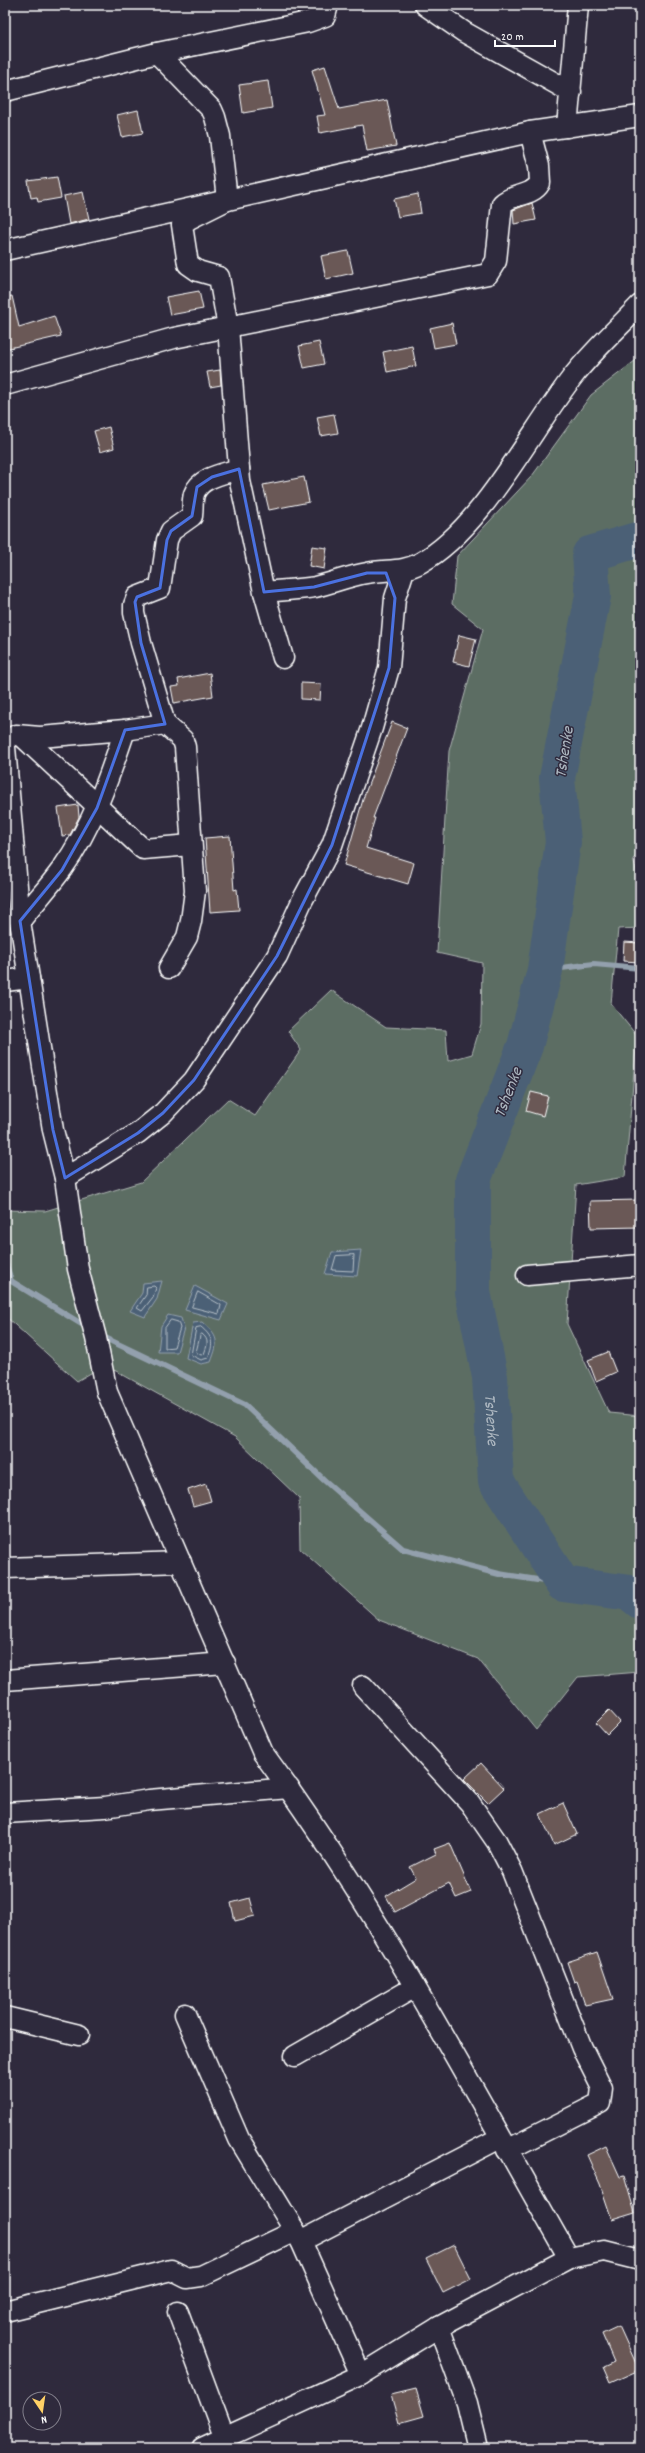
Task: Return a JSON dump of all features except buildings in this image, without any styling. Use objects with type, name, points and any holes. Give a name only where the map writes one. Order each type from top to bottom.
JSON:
[{"type":"street","points":[[5,91],[157,53],[308,22],[325,16],[328,5]]},
{"type":"street","points":[[425,5],[464,32],[571,92]]},
{"type":"street","points":[[567,127],[578,5]]},
{"type":"street","points":[[157,53],[212,110],[220,136],[227,200]]},
{"type":"street","points":[[5,250],[530,132],[640,116]]},
{"type":"street","points":[[5,385],[174,338],[488,274],[496,261],[502,204],[506,200],[534,191],[540,183],[539,166],[530,132]]},
{"type":"street","points":[[227,200],[189,218],[182,225],[188,264],[198,271],[219,278],[228,327],[239,469],[264,592],[283,658]]},
{"type":"street","points":[[264,592],[314,587],[367,573],[395,571],[420,563],[466,523],[493,492],[573,376],[597,348],[640,305]]},
{"type":"street","points":[[169,968],[187,937],[195,891],[185,747],[183,740],[165,724],[141,643],[134,613],[135,602],[137,597],[160,588],[167,540],[171,532],[192,516],[193,496],[197,488],[212,477],[239,469]]},
{"type":"street","points":[[65,1178],[138,1133],[164,1112],[189,1086],[219,1045],[277,956],[302,901],[332,845],[372,728],[389,668],[395,598],[395,571]]},
{"type":"street","points":[[13,735],[40,737],[125,730],[165,724]]},
{"type":"street","points":[[20,921],[62,870],[97,808],[108,783],[125,730]]},
{"type":"street","points":[[13,735],[143,850],[191,845]]},
{"type":"street","points":[[5,747],[10,851],[20,921],[54,1130],[65,1178],[78,1269],[96,1338],[106,1392],[263,1754],[289,1788],[415,1987],[569,2258]]},
{"type":"street","points":[[5,981],[29,978]]},
{"type":"street","points":[[526,1275],[640,1265]]},
{"type":"street","points":[[5,1568],[181,1562]]},
{"type":"street","points":[[5,1680],[224,1663]]},
{"type":"street","points":[[5,2311],[170,2270],[187,2278],[201,2276],[298,2236],[600,2103],[602,2088],[582,2048],[512,1872],[497,1842],[470,1803],[363,1686]]},
{"type":"street","points":[[5,1813],[105,1807],[149,1800],[289,1788]]},
{"type":"street","points":[[295,2056],[415,1987]]},
{"type":"street","points":[[185,2014],[239,2139],[298,2236],[361,2375]]},
{"type":"street","points":[[5,2017],[79,2035]]},
{"type":"street","points":[[604,2251],[640,2260]]},
{"type":"street","points":[[202,2448],[226,2439],[361,2375],[439,2328],[569,2258],[604,2251],[640,2251]]},
{"type":"street","points":[[178,2312],[226,2439]]},
{"type":"street","points":[[439,2328],[467,2403],[478,2448]]},
{"type":"highlighted area","points":[[239,469],[264,592],[314,587],[367,573],[386,573],[395,598],[389,668],[332,845],[277,956],[194,1080],[163,1113],[138,1133],[65,1178],[53,1130],[20,921],[62,870],[97,808],[125,730],[165,724],[141,643],[135,602],[137,597],[160,588],[167,540],[171,531],[192,516],[197,487],[212,477]]},
{"type":"green space","points":[[640,357],[640,852],[633,859],[640,885],[640,928],[618,929],[611,1004],[637,1036],[625,1177],[576,1185],[567,1324],[609,1413],[640,1416],[640,1672],[578,1677],[536,1730],[478,1659],[379,1620],[300,1549],[299,1498],[235,1437],[116,1371],[103,1366],[77,1381],[5,1316],[5,1210],[45,1211],[141,1182],[228,1099],[255,1116],[301,1050],[288,1031],[331,990],[386,1027],[446,1030],[448,1061],[472,1054],[481,1024],[482,963],[437,953],[449,751],[483,629],[452,604],[457,556],[532,476],[591,395]]},
{"type":"water","points":[[361,1250],[357,1276],[325,1274],[332,1252]]},
{"type":"water","points":[[162,1281],[157,1299],[145,1317],[130,1311],[142,1293],[143,1283]]},
{"type":"water","points":[[195,1286],[228,1304],[221,1320],[185,1310]]},
{"type":"water","points":[[168,1315],[181,1318],[184,1328],[177,1352],[158,1352],[161,1326]]},
{"type":"water","points":[[202,1322],[212,1332],[216,1340],[216,1344],[211,1362],[201,1364],[186,1358],[193,1323]]},
{"type":"waterway","name":"Tshenke","points":[[640,539],[590,554],[593,596],[557,778],[563,842],[545,970],[525,1046],[473,1180],[473,1292],[490,1377],[496,1481],[563,1584],[630,1593],[640,1601]]},
{"type":"waterway","points":[[545,970],[594,964],[640,968]]},
{"type":"waterway","points":[[5,1261],[11,1281],[88,1328]]},
{"type":"waterway","points":[[101,1336],[245,1405],[324,1480],[403,1549],[499,1574],[563,1584]]}]
